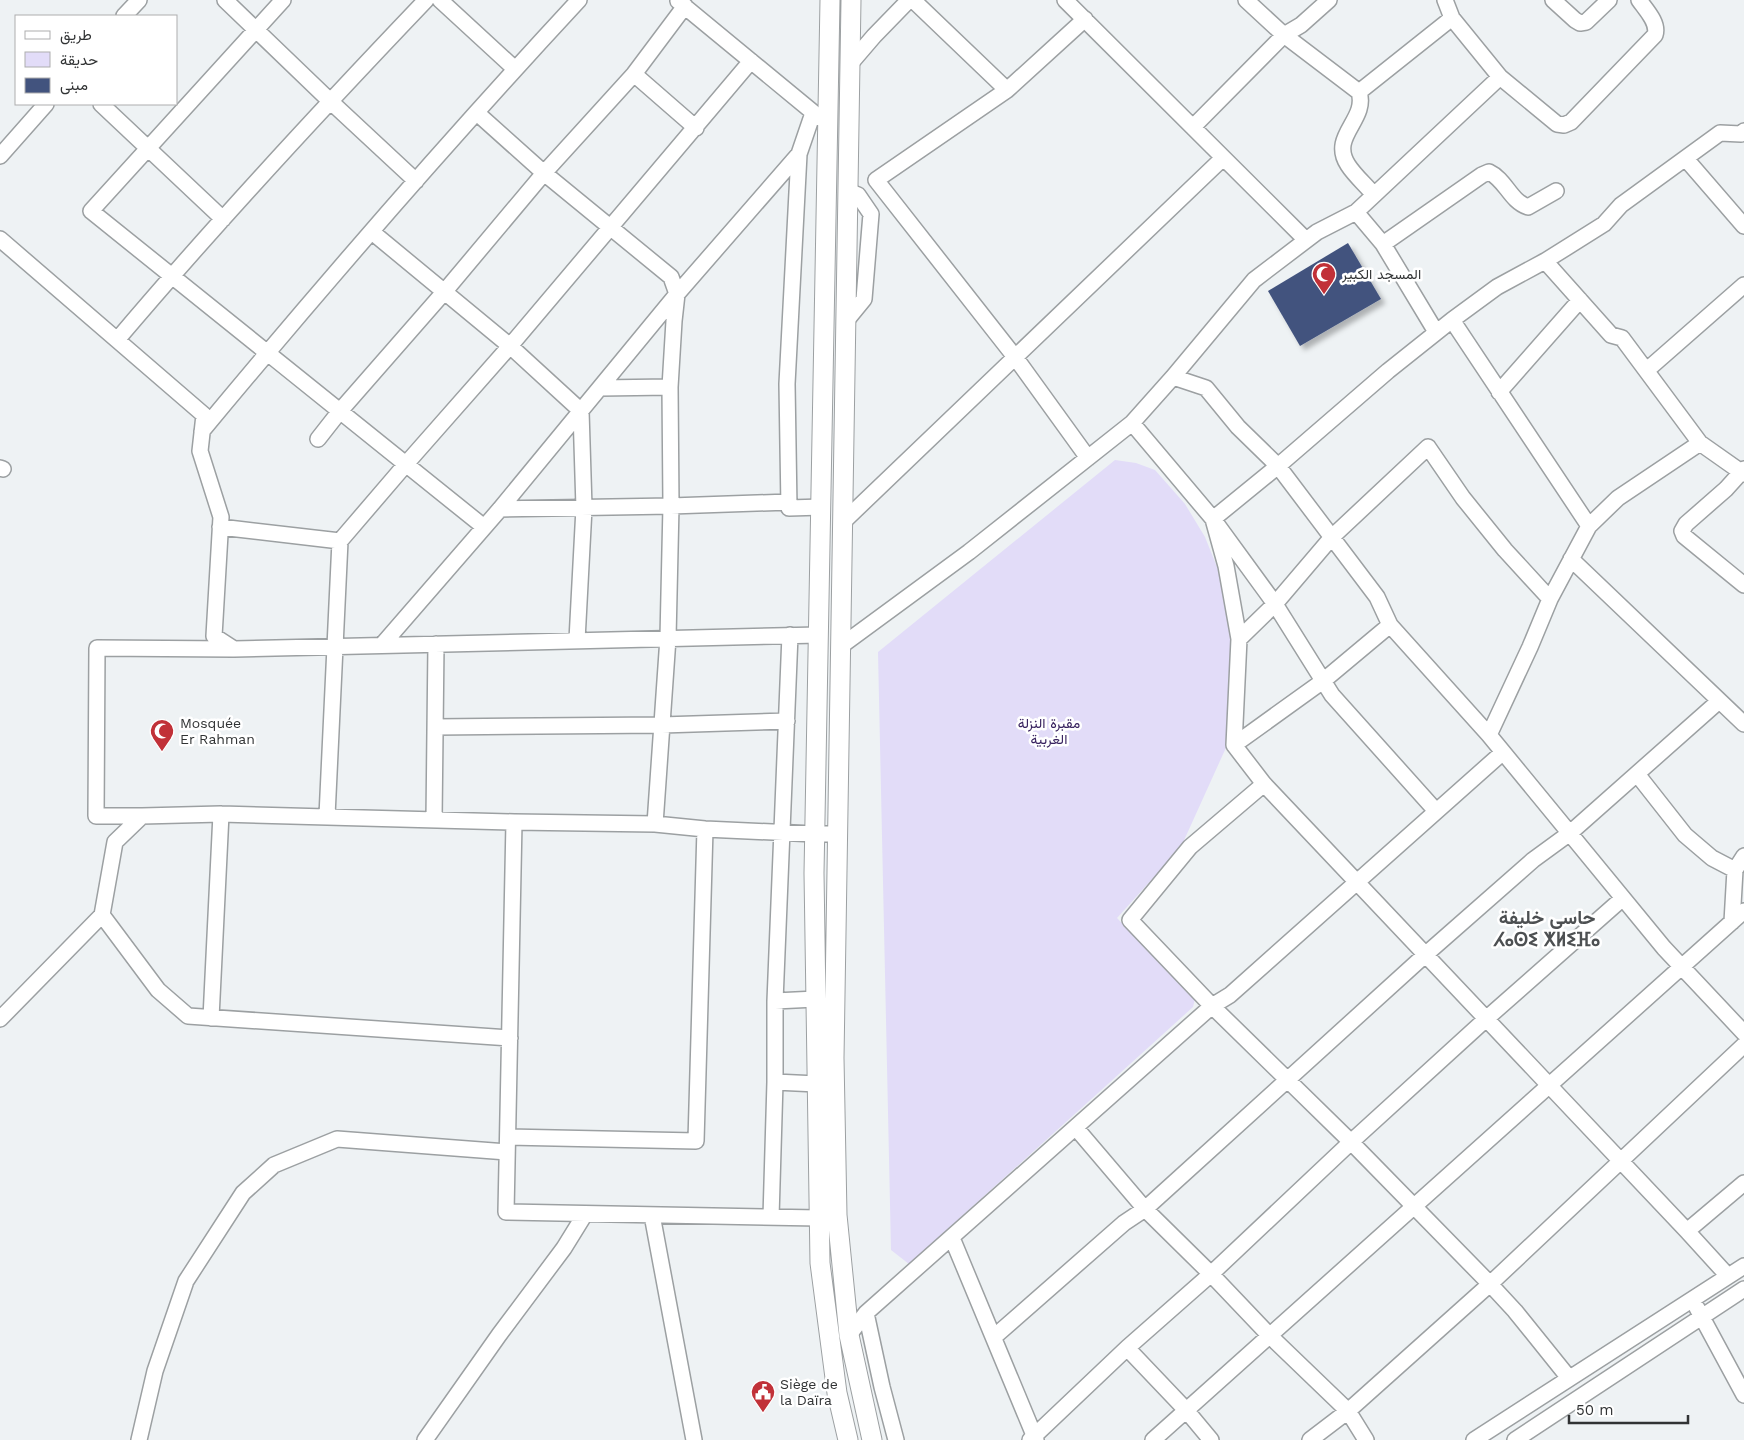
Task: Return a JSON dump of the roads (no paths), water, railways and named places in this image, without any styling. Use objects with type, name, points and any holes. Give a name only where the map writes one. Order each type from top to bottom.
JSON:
[{"type":"main road","points":[[830,0],[815,834],[817,1084],[820,1263],[837,1393],[848,1440]]},
{"type":"main road","points":[[851,0],[850,64],[853,193],[846,321],[834,1058],[837,1205],[849,1336],[872,1440]]},
{"type":"street","points":[[125,15],[139,0]]},
{"type":"street","points":[[225,0],[416,181]]},
{"type":"street","points":[[283,0],[92,211],[484,527]]},
{"type":"street","points":[[117,340],[171,276],[330,101],[426,0]]},
{"type":"street","points":[[440,0],[515,69]]},
{"type":"street","points":[[202,431],[267,352],[416,181],[579,0]]},
{"type":"street","points":[[850,64],[909,0]]},
{"type":"street","points":[[913,0],[1007,90]]},
{"type":"street","points":[[1246,0],[1284,35],[1359,92],[1362,102],[1359,114],[1347,131],[1342,146],[1347,164],[1374,195]]},
{"type":"street","points":[[1193,127],[1284,35],[1301,25],[1329,0]]},
{"type":"street","points":[[1445,0],[1452,18],[1500,77],[1557,124],[1564,125],[1571,122],[1655,35],[1655,26],[1639,0]]},
{"type":"street","points":[[1553,0],[1580,23],[1586,22],[1609,0]]},
{"type":"street","points":[[1068,1],[1306,240]]},
{"type":"street","points":[[318,439],[544,173],[634,74],[681,3],[828,125]]},
{"type":"street","points":[[1359,92],[1452,18]]},
{"type":"street","points":[[853,193],[876,180],[1007,90],[1085,19]]},
{"type":"street","points":[[327,816],[340,541],[510,346],[751,61]]},
{"type":"street","points":[[634,74],[696,128]]},
{"type":"street","points":[[841,646],[969,552],[1132,423],[1254,280],[1317,232],[1356,212],[1500,77]]},
{"type":"street","points":[[0,156],[45,105]]},
{"type":"street","points":[[102,105],[223,219]]},
{"type":"street","points":[[477,113],[544,173],[671,278],[677,294],[670,387],[671,506],[668,638],[655,824]]},
{"type":"street","points":[[813,113],[799,154],[787,384],[788,508],[822,507]]},
{"type":"street","points":[[1213,519],[1278,466],[1388,371],[1436,332],[1497,287],[1545,261],[1604,224],[1621,205],[1720,133],[1741,134],[1744,131]]},
{"type":"street","points":[[382,645],[500,509],[677,294],[799,154]]},
{"type":"street","points":[[843,522],[1223,158]]},
{"type":"street","points":[[1686,159],[1742,220]]},
{"type":"street","points":[[1383,244],[1489,172],[1495,175],[1516,201],[1528,207],[1556,191]]},
{"type":"street","points":[[876,180],[1014,358],[1088,458]]},
{"type":"street","points":[[1356,212],[1383,244],[1436,332]]},
{"type":"street","points":[[372,232],[510,346],[581,411],[584,508],[577,640]]},
{"type":"street","points":[[0,239],[204,414],[200,451],[221,517],[214,636],[234,649]]},
{"type":"street","points":[[1545,261],[1610,335],[1622,338],[1700,443],[1743,472],[1686,524],[1682,531],[1684,536],[1744,585]]},
{"type":"street","points":[[1647,370],[1744,285]]},
{"type":"street","points":[[1500,392],[1580,300]]},
{"type":"street","points":[[1452,320],[1589,526]]},
{"type":"street","points":[[1173,377],[1206,388],[1238,427],[1278,466],[1377,596],[1390,625],[1489,734],[1502,753],[1682,967],[1744,1033]]},
{"type":"street","points":[[600,388],[670,387]]},
{"type":"street","points":[[1132,423],[1213,519],[1275,604],[1332,695],[1436,811]]},
{"type":"street","points":[[1489,734],[1530,647],[1550,598],[1589,526],[1618,498],[1700,443]]},
{"type":"street","points":[[1239,639],[1275,604],[1332,537],[1428,447],[1469,505],[1505,550],[1550,598]]},
{"type":"street","points":[[500,509],[788,502]]},
{"type":"street","points":[[1213,519],[1226,566],[1239,639],[1234,746],[1264,784],[1728,1276]]},
{"type":"street","points":[[220,528],[340,541]]},
{"type":"street","points":[[1571,559],[1744,724]]},
{"type":"street","points":[[1234,746],[1323,681],[1390,625]]},
{"type":"street","points":[[770,1217],[775,1082],[775,1001],[790,635]]},
{"type":"street","points":[[819,635],[234,649],[98,648],[96,816],[221,814],[327,816],[655,824],[705,829],[838,834]]},
{"type":"street","points":[[434,820],[436,644]]},
{"type":"street","points":[[994,1338],[1124,1223],[1146,1209],[1286,1080],[1533,860],[1570,833],[1719,701]]},
{"type":"street","points":[[436,727],[787,722]]},
{"type":"street","points":[[849,1336],[866,1313],[1212,1006],[1230,995],[1502,753]]},
{"type":"street","points":[[1637,774],[1685,836],[1712,858],[1735,870]]},
{"type":"street","points":[[1264,784],[1190,847],[1130,920],[1212,1006],[1351,1142],[1490,1284],[1515,1311],[1569,1378]]},
{"type":"street","points":[[211,1018],[221,814]]},
{"type":"street","points":[[0,1020],[102,915],[115,842],[142,816]]},
{"type":"street","points":[[514,822],[506,1212],[819,1218]]},
{"type":"street","points":[[139,1440],[155,1371],[186,1281],[243,1193],[274,1165],[337,1139],[507,1144],[696,1141],[705,829]]},
{"type":"street","points":[[1732,922],[1735,870],[1744,856]]},
{"type":"street","points":[[952,1238],[994,1338],[1033,1439],[1127,1348],[1211,1274],[1351,1142],[1623,898]]},
{"type":"street","points":[[1153,1440],[1744,911]]},
{"type":"street","points":[[102,915],[158,990],[188,1016],[510,1038]]},
{"type":"street","points":[[775,1001],[816,999]]},
{"type":"street","points":[[1310,1440],[1348,1411],[1490,1284],[1622,1162],[1744,1045]]},
{"type":"street","points":[[775,1082],[817,1084]]},
{"type":"street","points":[[1076,1128],[1146,1209],[1270,1336],[1348,1411],[1366,1440]]},
{"type":"street","points":[[1687,1231],[1744,1183]]},
{"type":"street","points":[[425,1440],[499,1335],[564,1248],[586,1214]]},
{"type":"street","points":[[652,1215],[694,1440]]},
{"type":"street","points":[[1474,1440],[1744,1266]]},
{"type":"street","points":[[1515,1440],[1744,1289]]},
{"type":"street","points":[[1691,1299],[1703,1316],[1744,1395]]},
{"type":"street","points":[[866,1313],[896,1440]]},
{"type":"street","points":[[1127,1348],[1186,1410],[1211,1440]]},
{"type":"street","points":[[837,1393],[882,1387]]},
{"type":"place","name":"المسجد الكبير","points":[[1324,295]]},
{"type":"place","name":"Mosquée Er Rahman","points":[[162,752]]},
{"type":"place","name":"Siège de la Daïra","points":[[763,1413]]},
{"type":"district","name":"حاسي خليفة ⵃⴰⵙⵉ ⵅⵍⵉⴼⴰ","points":[[1547,928]]},
{"type":"park label","name":"مقبرة النزلة الغربية","points":[[1049,732]]}]
